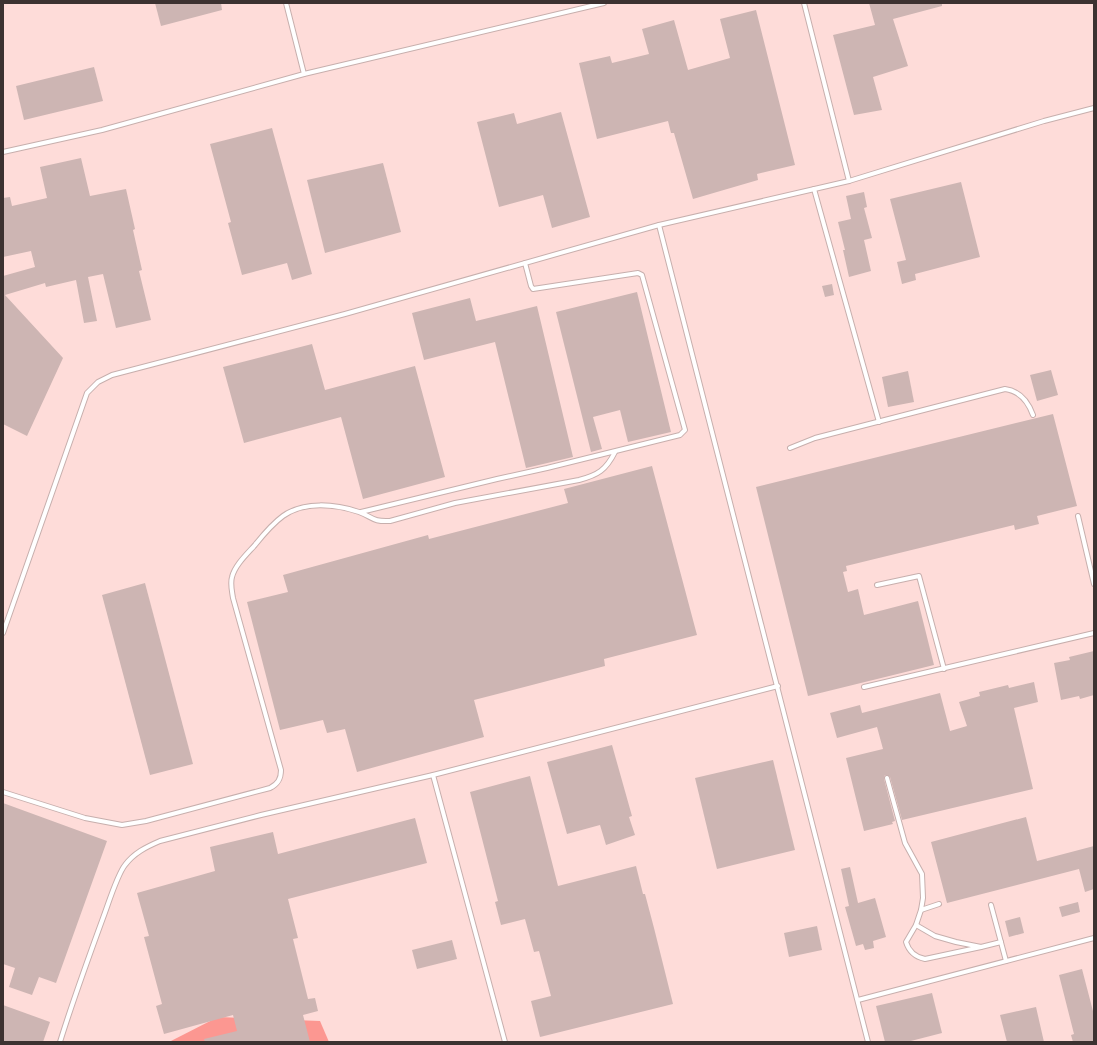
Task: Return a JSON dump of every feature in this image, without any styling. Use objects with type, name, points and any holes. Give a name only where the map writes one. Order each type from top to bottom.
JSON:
[{"type":"lane","points":[[286,3],[304,74]]},
{"type":"lane","points":[[3,152],[102,130],[304,74],[604,3]]},
{"type":"lane","points":[[804,3],[849,181]]},
{"type":"lane","points":[[3,633],[87,393],[98,382],[112,375],[345,314],[659,225],[849,181],[1044,121],[1094,108]]},
{"type":"lane","points":[[814,189],[879,422]]},
{"type":"lane","points":[[659,225],[868,1042]]},
{"type":"lane","points":[[360,512],[615,452],[680,435],[685,430],[642,275],[638,273],[533,289],[525,264]]},
{"type":"lane","points":[[790,448],[815,438],[1005,389],[1016,392],[1024,398],[1033,416]]},
{"type":"lane","points":[[3,792],[85,818],[122,825],[146,821],[219,803],[276,785],[281,777],[281,770],[233,598],[231,586],[235,570],[269,528],[283,516],[300,507],[319,505],[337,506],[360,512],[372,519],[390,521],[455,503],[579,480],[593,476],[605,468],[615,452]]},
{"type":"lane","points":[[1078,516],[1094,584]]},
{"type":"lane","points":[[877,585],[919,576],[944,669]]},
{"type":"lane","points":[[864,687],[1094,633]]},
{"type":"lane","points":[[60,1042],[81,979],[124,867],[132,857],[144,848],[160,841],[261,815],[433,775],[778,686]]},
{"type":"lane","points":[[433,775],[506,1042]]},
{"type":"lane","points":[[887,778],[905,843],[922,874],[923,898],[921,910],[916,925],[906,942],[908,948],[917,958],[925,959],[935,958],[1001,942]]},
{"type":"lane","points":[[921,910],[939,904]]},
{"type":"lane","points":[[991,905],[1006,961]]},
{"type":"lane","points":[[916,925],[935,936],[981,947]]},
{"type":"lane","points":[[858,1000],[1094,938]]},
{"type":"shaded area","points":[[3,3],[1094,3],[1094,1042],[3,1042]]},
{"type":"shaded area","points":[[218,1017],[320,1021],[329,1042],[169,1042]]},
{"type":"building","points":[[155,3],[221,3],[222,10],[161,26]]},
{"type":"building","points":[[869,3],[942,3],[942,6],[893,19],[908,66],[873,77],[882,110],[854,115],[833,35],[875,25]]},
{"type":"building","points":[[756,10],[795,165],[757,174],[758,180],[693,199],[674,133],[671,133],[668,121],[597,139],[579,63],[610,56],[612,63],[649,54],[642,29],[674,20],[688,70],[730,58],[720,19]]},
{"type":"building","points":[[94,67],[103,101],[24,120],[16,86]]},
{"type":"building","points":[[561,112],[590,217],[552,228],[543,195],[499,207],[477,122],[514,113],[517,124]]},
{"type":"building","points":[[272,128],[312,274],[292,280],[287,263],[242,275],[228,223],[231,222],[210,144]]},
{"type":"building","points":[[81,158],[90,196],[126,189],[142,270],[139,271],[151,320],[116,328],[103,274],[88,277],[97,321],[84,323],[76,280],[46,287],[45,283],[5,295],[63,358],[27,436],[3,424],[3,276],[35,267],[31,251],[3,257],[3,198],[10,197],[12,206],[47,198],[40,167]]},
{"type":"building","points":[[383,163],[401,232],[325,253],[307,180]]},
{"type":"building","points":[[961,182],[980,257],[915,274],[916,280],[902,284],[897,262],[906,260],[890,199]]},
{"type":"building","points":[[864,192],[867,207],[864,208],[872,238],[864,240],[871,271],[849,277],[843,250],[845,250],[838,222],[851,219],[846,196]]},
{"type":"building","points":[[832,284],[834,295],[825,297],[822,286]]},
{"type":"building","points":[[637,292],[671,432],[628,442],[620,410],[593,417],[602,449],[591,452],[556,312]]},
{"type":"building","points":[[470,298],[476,321],[537,306],[573,457],[526,468],[495,342],[424,360],[412,313]]},
{"type":"building","points":[[312,344],[325,390],[415,366],[445,477],[363,499],[341,417],[244,443],[223,367]]},
{"type":"building","points":[[1051,370],[1058,395],[1037,401],[1030,375]]},
{"type":"building","points":[[908,371],[914,402],[888,407],[882,377]]},
{"type":"building","points":[[1053,414],[1077,506],[1037,516],[1039,524],[1015,530],[1014,525],[846,566],[847,571],[843,572],[848,592],[858,589],[864,615],[918,601],[934,665],[808,696],[756,487]]},
{"type":"building","points":[[652,466],[697,635],[604,659],[605,666],[474,700],[484,737],[357,772],[345,729],[327,733],[323,720],[280,730],[247,602],[288,592],[283,575],[428,535],[429,539],[568,503],[564,489]]},
{"type":"building","points":[[145,583],[193,764],[150,775],[102,595]]},
{"type":"building","points":[[1094,651],[1094,695],[1080,699],[1079,696],[1061,700],[1054,663],[1070,660],[1069,657]]},
{"type":"building","points":[[1034,682],[1038,702],[1014,708],[1033,789],[902,820],[890,777],[886,775],[884,776],[884,779],[895,821],[892,822],[893,824],[864,831],[846,758],[883,749],[877,727],[837,738],[830,713],[860,705],[862,713],[940,693],[950,731],[967,726],[959,702],[980,696],[979,692],[1008,685],[1009,688]]},
{"type":"building","points":[[612,745],[632,816],[629,817],[635,835],[606,845],[600,825],[567,834],[547,762]]},
{"type":"building","points":[[773,760],[795,850],[717,869],[695,778]]},
{"type":"building","points":[[530,776],[558,886],[636,866],[643,894],[645,894],[673,1004],[540,1037],[531,1001],[551,996],[539,951],[534,952],[525,919],[501,925],[495,902],[498,901],[470,792]]},
{"type":"building","points":[[3,803],[107,841],[56,983],[39,977],[32,995],[9,987],[15,968],[3,964]]},
{"type":"building","points":[[1026,817],[1037,861],[1094,846],[1094,889],[1085,892],[1079,869],[947,903],[931,842]]},
{"type":"building","points":[[415,818],[427,863],[288,899],[298,938],[293,939],[308,999],[315,998],[318,1011],[303,1015],[310,1042],[205,1042],[204,1039],[237,1031],[233,1015],[164,1034],[156,1006],[162,1004],[144,937],[149,936],[137,893],[215,871],[210,847],[273,832],[278,854]]},
{"type":"building","points":[[850,867],[858,903],[875,898],[886,937],[873,941],[874,948],[865,950],[863,944],[856,946],[845,907],[849,906],[841,869]]},
{"type":"building","points":[[1078,902],[1080,912],[1062,917],[1059,907]]},
{"type":"building","points":[[1020,917],[1024,933],[1009,937],[1005,921]]},
{"type":"building","points":[[817,926],[822,950],[789,957],[784,933]]},
{"type":"building","points":[[452,940],[457,959],[417,969],[412,950]]},
{"type":"building","points":[[1082,969],[1094,1015],[1094,1042],[1073,1042],[1071,1035],[1074,1034],[1059,975]]},
{"type":"building","points":[[932,993],[942,1033],[907,1042],[885,1042],[876,1006]]},
{"type":"building","points":[[3,1005],[50,1022],[43,1042],[3,1042]]},
{"type":"building","points":[[1036,1007],[1044,1042],[1007,1042],[1000,1015]]}]
